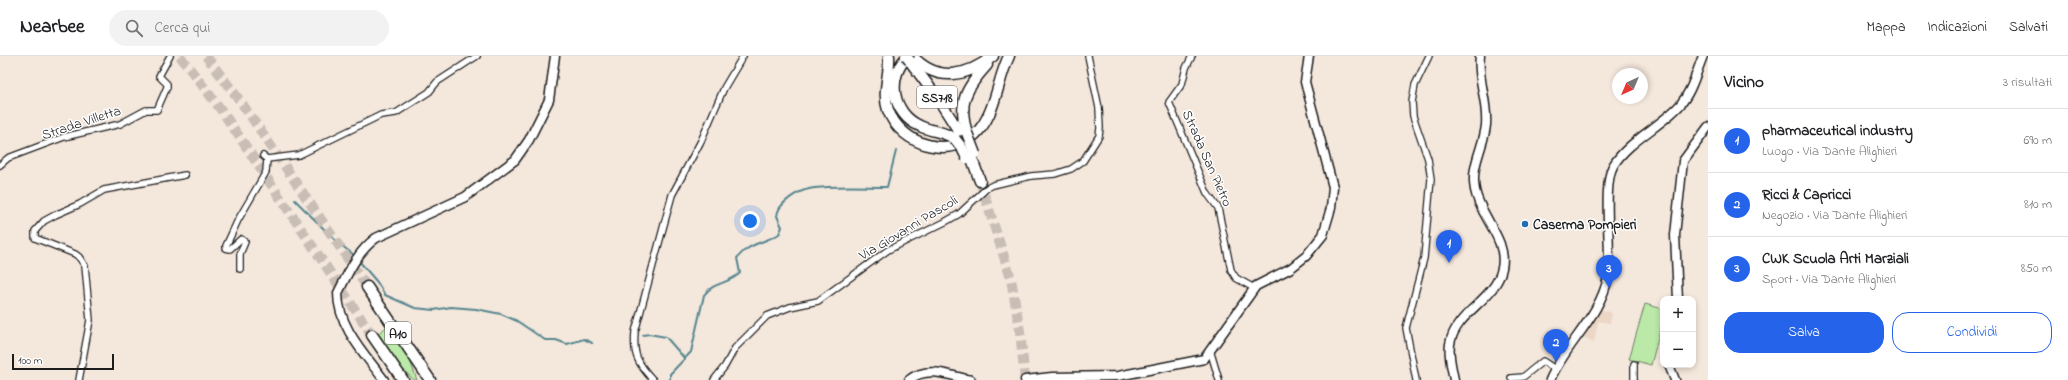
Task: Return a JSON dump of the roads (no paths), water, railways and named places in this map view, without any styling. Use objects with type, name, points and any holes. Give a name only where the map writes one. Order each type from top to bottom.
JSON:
[{"type":"highway","points":[[889,56],[885,91],[888,111],[905,134],[919,143],[936,147],[953,145],[967,140],[980,129],[988,115],[1009,56]]},
{"type":"highway","points":[[994,56],[971,84],[965,96],[961,136],[946,134],[920,126],[909,120],[901,110],[896,98],[894,84],[899,67],[910,57],[933,71],[955,75],[969,71],[994,56]]},
{"type":"highway","name":"SS718","points":[[910,57],[961,136],[979,177]]},
{"type":"highway","name":"A10","points":[[367,286],[430,380]]},
{"type":"highway","name":"A10","points":[[372,335],[403,380]]},
{"type":"street","name":"Strada Villetta","points":[[0,165],[8,158],[64,137],[94,132],[120,124],[146,110],[157,110],[167,87],[167,84],[159,76],[170,56]]},
{"type":"street","points":[[240,269],[240,254],[245,242],[241,240],[230,249],[226,246],[238,220],[266,172],[265,158],[299,155],[381,116],[396,112],[429,92],[438,82],[477,56]]},
{"type":"street","points":[[384,380],[352,337],[343,319],[338,297],[338,293],[358,255],[376,238],[465,197],[521,154],[550,100],[555,56]]},
{"type":"street","points":[[653,380],[642,368],[634,350],[636,332],[672,195],[701,141],[729,77],[743,56]]},
{"type":"street","name":"Via Giovanni Pascoli","points":[[714,380],[725,366],[735,348],[767,316],[790,307],[818,301],[888,250],[959,214],[987,188],[993,185],[1031,176],[1056,174],[1071,169],[1083,161],[1099,136],[1100,128],[1099,108],[1088,56]]},
{"type":"street","name":"Strada San Pietro","points":[[1192,56],[1186,68],[1182,84],[1169,102],[1207,193],[1218,208],[1231,270],[1236,278],[1254,288]]},
{"type":"street","points":[[1025,380],[1052,377],[1118,376],[1204,359],[1254,288],[1265,280],[1292,268],[1306,256],[1323,235],[1331,208],[1333,186],[1305,82],[1309,56]]},
{"type":"street","points":[[1416,380],[1406,328],[1424,258],[1431,179],[1428,159],[1413,116],[1412,102],[1415,85],[1429,56]]},
{"type":"street","points":[[1454,380],[1449,356],[1452,335],[1457,327],[1494,288],[1502,268],[1501,248],[1475,191],[1473,175],[1486,126],[1487,112],[1480,73],[1480,56]]},
{"type":"street","points":[[1550,380],[1596,308],[1606,286],[1608,269],[1608,186],[1613,166],[1630,147],[1658,126],[1680,105],[1688,95],[1703,56]]},
{"type":"street","points":[[1678,296],[1675,235],[1683,161],[1708,127]]},
{"type":"street","points":[[79,380],[90,320],[85,266],[75,254],[35,238],[35,231],[39,225],[50,218],[80,204],[104,190],[185,175]]},
{"type":"street","points":[[1210,350],[1219,380]]},
{"type":"street","points":[[1511,378],[1523,377],[1543,361],[1556,369]]},
{"type":"street","points":[[1634,364],[1634,380]]},
{"type":"street","points":[[1670,368],[1675,380]]},
{"type":"street","points":[[909,380],[924,372],[937,372],[971,380]]},
{"type":"waterway","points":[[670,380],[670,374],[691,352],[704,295],[716,285],[736,277],[740,273],[737,258],[742,253],[752,246],[779,234],[782,227],[777,216],[778,211],[785,202],[794,195],[809,189],[838,187],[887,187],[896,151]]},
{"type":"waterway","points":[[295,200],[337,242],[354,255]]},
{"type":"waterway","points":[[359,261],[377,282],[385,295],[415,308],[434,310],[451,307],[476,309],[501,314],[517,321],[545,340],[556,340],[567,344],[584,339],[592,343]]},
{"type":"waterway","points":[[643,335],[649,334],[666,337],[685,359]]},
{"type":"tunnel","points":[[180,56],[222,111],[372,335]]},
{"type":"tunnel","points":[[206,56],[241,102],[367,287]]},
{"type":"tunnel","points":[[980,181],[1011,279],[1020,331],[1025,380]]},
{"type":"place","name":"Caserma Pompieri","points":[[1525,224]]},
{"type":"place","name":"pharmaceutical industry","points":[[1449,263]]},
{"type":"place","name":"CWK Scuola Arti Marziali","points":[[1609,288]]},
{"type":"place","name":"Ricci & Capricci","points":[[1556,362]]}]
